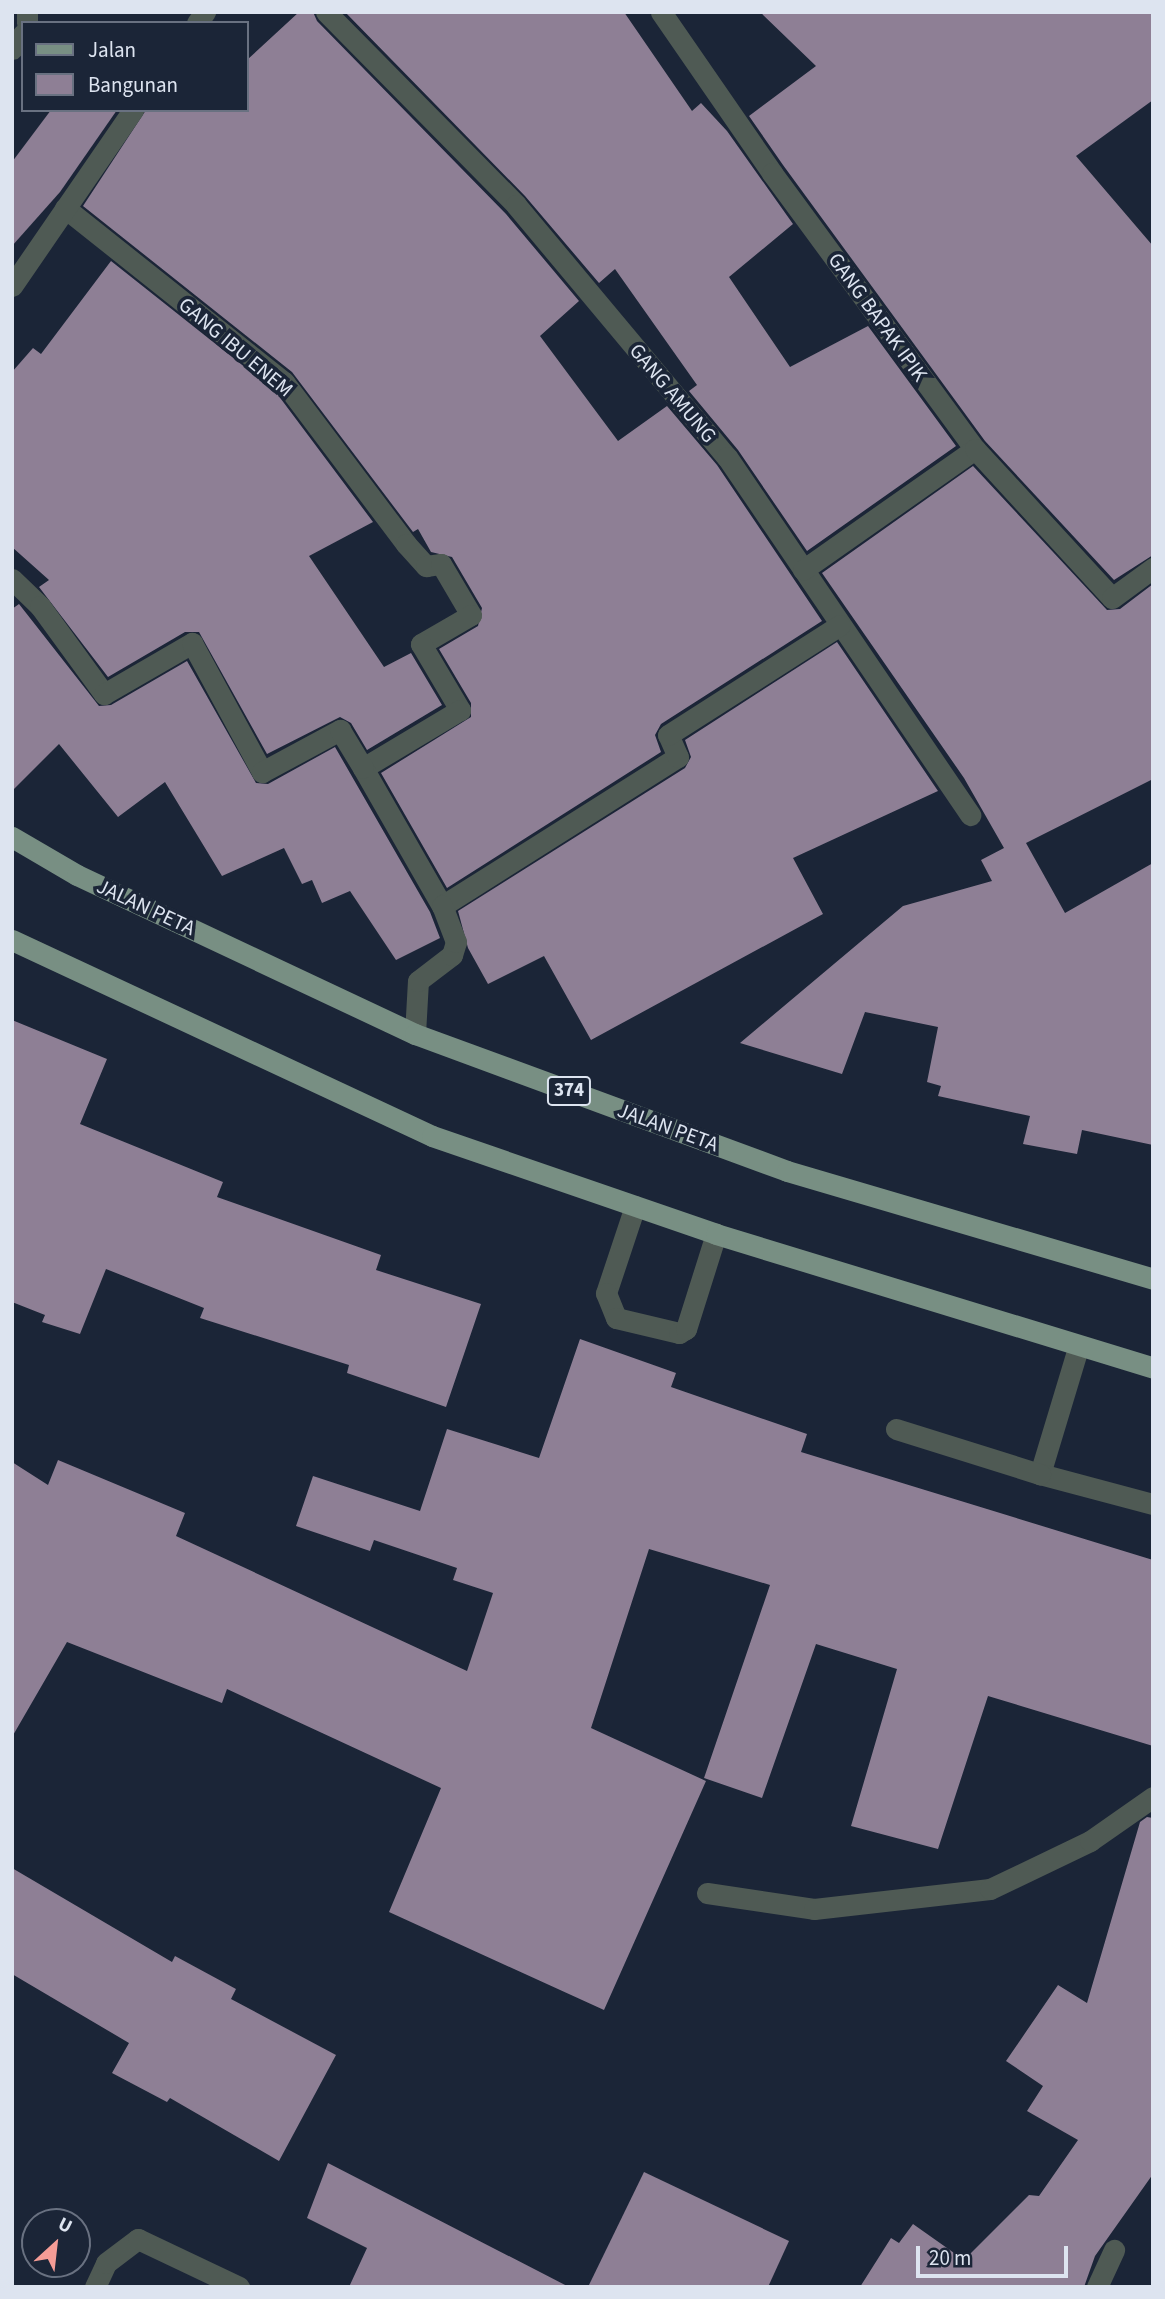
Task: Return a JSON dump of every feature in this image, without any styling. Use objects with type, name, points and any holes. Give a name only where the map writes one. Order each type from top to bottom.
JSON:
[{"type":"main road","name":"JALAN PETA","points":[[12,837],[77,875],[415,1034],[787,1171],[1153,1279]]},
{"type":"main road","points":[[12,940],[432,1136],[716,1234],[1078,1348],[1153,1368]]},
{"type":"street","name":"GANG AMUNG","points":[[326,12],[516,205],[727,457],[970,815]]},
{"type":"street","name":"GANG BAPAK IPIK","points":[[662,12],[772,173],[975,449],[1112,598],[1153,568]]},
{"type":"street","points":[[12,286],[132,112]]},
{"type":"street","name":"GANG IBU ENEM","points":[[65,208],[284,382],[406,544],[426,566],[441,564],[471,615],[421,644],[461,708],[363,768]]},
{"type":"street","points":[[803,570],[975,449]]},
{"type":"street","points":[[12,579],[40,606],[104,694],[192,643],[262,772],[341,730],[442,906],[456,942],[452,955],[418,981],[415,1034]]},
{"type":"street","points":[[442,906],[678,757],[668,735],[840,625]]},
{"type":"street","points":[[635,1206],[606,1293],[616,1318],[679,1333],[686,1329],[716,1234]]},
{"type":"street","points":[[1040,1474],[1078,1348]]},
{"type":"street","points":[[896,1429],[1040,1474],[1153,1504]]},
{"type":"street","points":[[707,1893],[814,1909],[990,1889],[1090,1841],[1153,1797]]},
{"type":"street","points":[[95,2287],[106,2263],[138,2239],[239,2287]]},
{"type":"street","points":[[1097,2287],[1114,2250]]},
{"type":"building","points":[[299,12],[313,12],[317,21],[506,214],[579,301],[540,336],[618,441],[667,406],[717,465],[822,621],[661,724],[655,735],[661,752],[447,888],[381,773],[471,717],[471,703],[439,649],[478,626],[482,608],[452,557],[431,552],[418,529],[413,532],[292,372],[83,206],[145,112],[248,112],[248,59]]},
{"type":"building","points":[[345,12],[624,12],[692,111],[701,103],[727,131],[793,224],[729,277],[790,367],[868,326],[956,446],[807,551],[738,450],[689,391],[697,385],[615,269],[599,283],[525,196]]},
{"type":"building","points":[[760,12],[1153,12],[1153,100],[1076,156],[1153,246],[1153,555],[1114,580],[985,441],[783,165],[749,116],[816,66]]},
{"type":"building","points":[[50,112],[116,112],[60,192],[12,246],[12,162]]},
{"type":"building","points":[[111,261],[275,391],[373,522],[309,556],[384,667],[411,653],[442,705],[367,750],[351,723],[340,717],[267,754],[199,632],[185,632],[108,677],[39,587],[49,580],[12,547],[12,372],[33,348],[41,354]]},
{"type":"building","points":[[973,466],[1107,610],[1120,609],[1153,584],[1153,779],[1026,843],[1065,913],[1153,863],[1153,1145],[1082,1130],[1077,1154],[1023,1144],[1030,1116],[938,1096],[941,1086],[927,1082],[938,1027],[865,1012],[842,1074],[740,1043],[903,906],[992,881],[981,860],[1004,848],[964,778],[822,573]]},
{"type":"building","points":[[19,604],[99,706],[111,705],[187,661],[256,783],[268,784],[335,747],[430,912],[440,938],[396,960],[350,891],[322,903],[312,880],[302,884],[284,848],[222,876],[165,782],[118,817],[59,744],[12,791],[12,609]]},
{"type":"building","points":[[837,642],[938,791],[793,858],[823,914],[591,1040],[544,956],[488,984],[468,948],[458,911],[685,768],[691,757],[685,740]]},
{"type":"building","points":[[12,1020],[107,1059],[80,1124],[223,1182],[217,1197],[381,1255],[376,1270],[481,1304],[446,1407],[347,1373],[349,1365],[200,1318],[204,1308],[106,1269],[80,1334],[42,1322],[45,1315],[12,1302]]},
{"type":"building","points":[[580,1339],[676,1373],[671,1387],[807,1434],[801,1452],[1153,1560],[1153,1746],[988,1696],[938,1849],[851,1826],[897,1669],[816,1644],[762,1798],[704,1778],[770,1585],[649,1549],[591,1728],[706,1781],[604,2010],[389,1912],[441,1788],[227,1689],[222,1703],[67,1642],[12,1737],[12,1462],[48,1485],[58,1460],[185,1513],[176,1536],[467,1671],[493,1593],[453,1580],[457,1568],[374,1540],[370,1551],[296,1526],[313,1476],[420,1511],[447,1429],[539,1458]]},
{"type":"building","points":[[1147,1817],[1153,1818],[1153,2174],[1095,2256],[1084,2287],[860,2287],[891,2238],[899,2243],[913,2224],[964,2260],[1029,2195],[1039,2196],[1078,2140],[1027,2111],[1043,2086],[1006,2061],[1058,1985],[1087,2003],[1140,1822]]},
{"type":"building","points":[[12,1868],[172,1962],[175,1956],[236,1989],[231,1999],[336,2055],[279,2161],[170,2098],[167,2102],[112,2073],[129,2043],[12,1974]]},
{"type":"building","points":[[328,2163],[569,2287],[349,2287],[367,2248],[307,2218]]},
{"type":"building","points":[[644,2172],[789,2241],[768,2287],[588,2287]]}]
